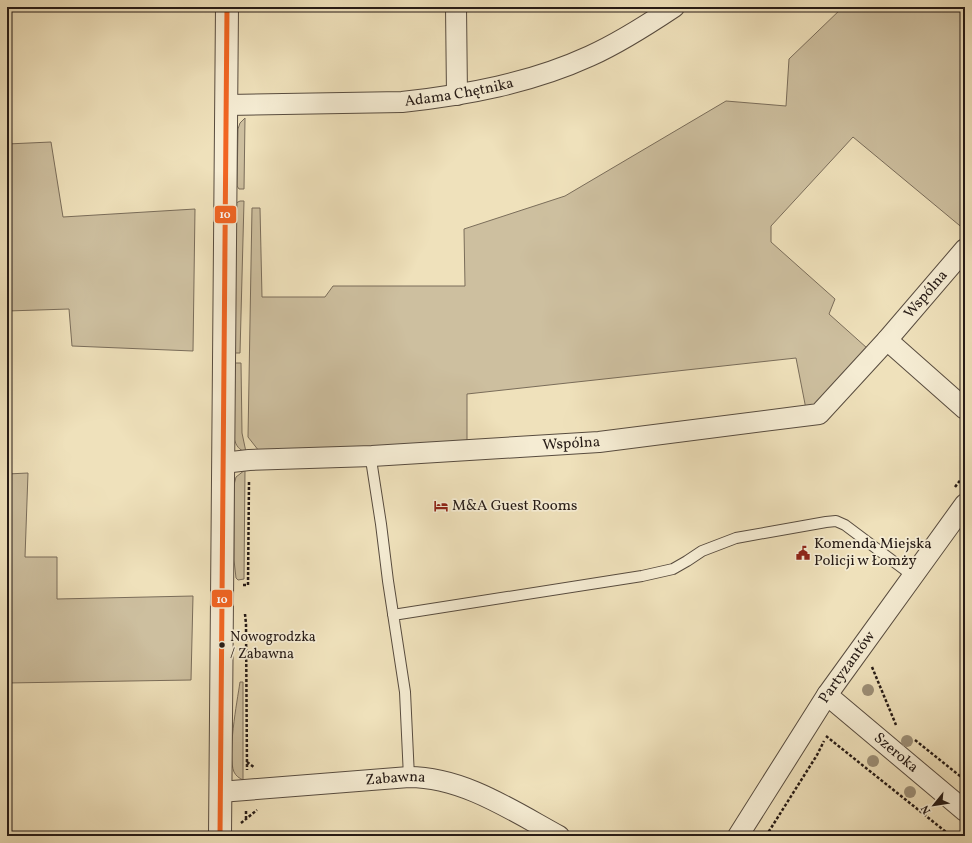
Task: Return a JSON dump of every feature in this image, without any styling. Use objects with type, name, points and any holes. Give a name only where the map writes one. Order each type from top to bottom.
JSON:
[{"type":"street","points":[[220,836],[227,7]]},
{"type":"street","points":[[456,7],[457,95]]},
{"type":"street","name":"Adama Chętnika","points":[[227,105],[402,102],[457,95],[501,86],[530,79],[591,56],[629,36],[674,7]]},
{"type":"street","name":"Wspólna","points":[[223,463],[249,460],[372,456],[599,442],[819,414],[887,340],[965,249]]},
{"type":"street","points":[[887,340],[965,409]]},
{"type":"street","name":"Partyzantów","points":[[738,836],[827,695],[964,507]]},
{"type":"street","name":"Szeroka","points":[[827,695],[965,811]]},
{"type":"street","name":"Zabawna","points":[[220,792],[409,777],[439,780],[468,789],[559,836]]},
{"type":"lane","points":[[372,456],[372,466],[405,692],[409,777]]},
{"type":"lane","points":[[393,615],[642,576],[673,569],[702,551],[736,538],[836,521],[845,524],[913,576]]},
{"type":"path","points":[[241,586],[248,585],[249,460]]},
{"type":"path","points":[[244,608],[246,624],[246,819]]},
{"type":"path","points":[[871,662],[894,724],[900,729]]},
{"type":"path","points":[[826,736],[951,836]]},
{"type":"path","points":[[912,738],[965,780]]},
{"type":"shaded area","points":[[843,7],[965,7],[965,230],[853,137],[771,226],[771,242],[835,299],[829,314],[867,348],[819,406],[806,409],[796,358],[467,394],[467,443],[259,451],[248,437],[252,208],[260,208],[262,297],[325,297],[333,286],[465,286],[464,229],[565,196],[726,101],[786,106],[789,59]]},
{"type":"shaded area","points":[[245,118],[244,189],[239,189],[237,186],[238,129],[240,123]]},
{"type":"shaded area","points":[[51,142],[63,217],[195,209],[193,351],[72,346],[69,309],[7,311],[7,144]]},
{"type":"shaded area","points":[[244,201],[240,353],[235,353],[236,203]]},
{"type":"shaded area","points":[[235,363],[241,363],[242,433],[246,452],[238,447],[234,438]]},
{"type":"shaded area","points":[[245,470],[244,579],[238,580],[236,578],[234,560],[234,485],[236,477]]},
{"type":"shaded area","points":[[28,473],[25,557],[57,557],[57,599],[193,596],[191,680],[7,683],[7,474]]},
{"type":"shaded area","points":[[240,682],[243,682],[243,780],[236,775],[232,764],[233,728]]},
{"type":"transit line","name":"10","points":[[220,836],[227,7]]},
{"type":"place","name":"M&A Guest Rooms","points":[[441,506]]},
{"type":"place","name":"Komenda Miejska Policji w Łomży","points":[[803,553]]},
{"type":"place","name":"Nowogrodzka / Zabawna","points":[[222,645]]}]
